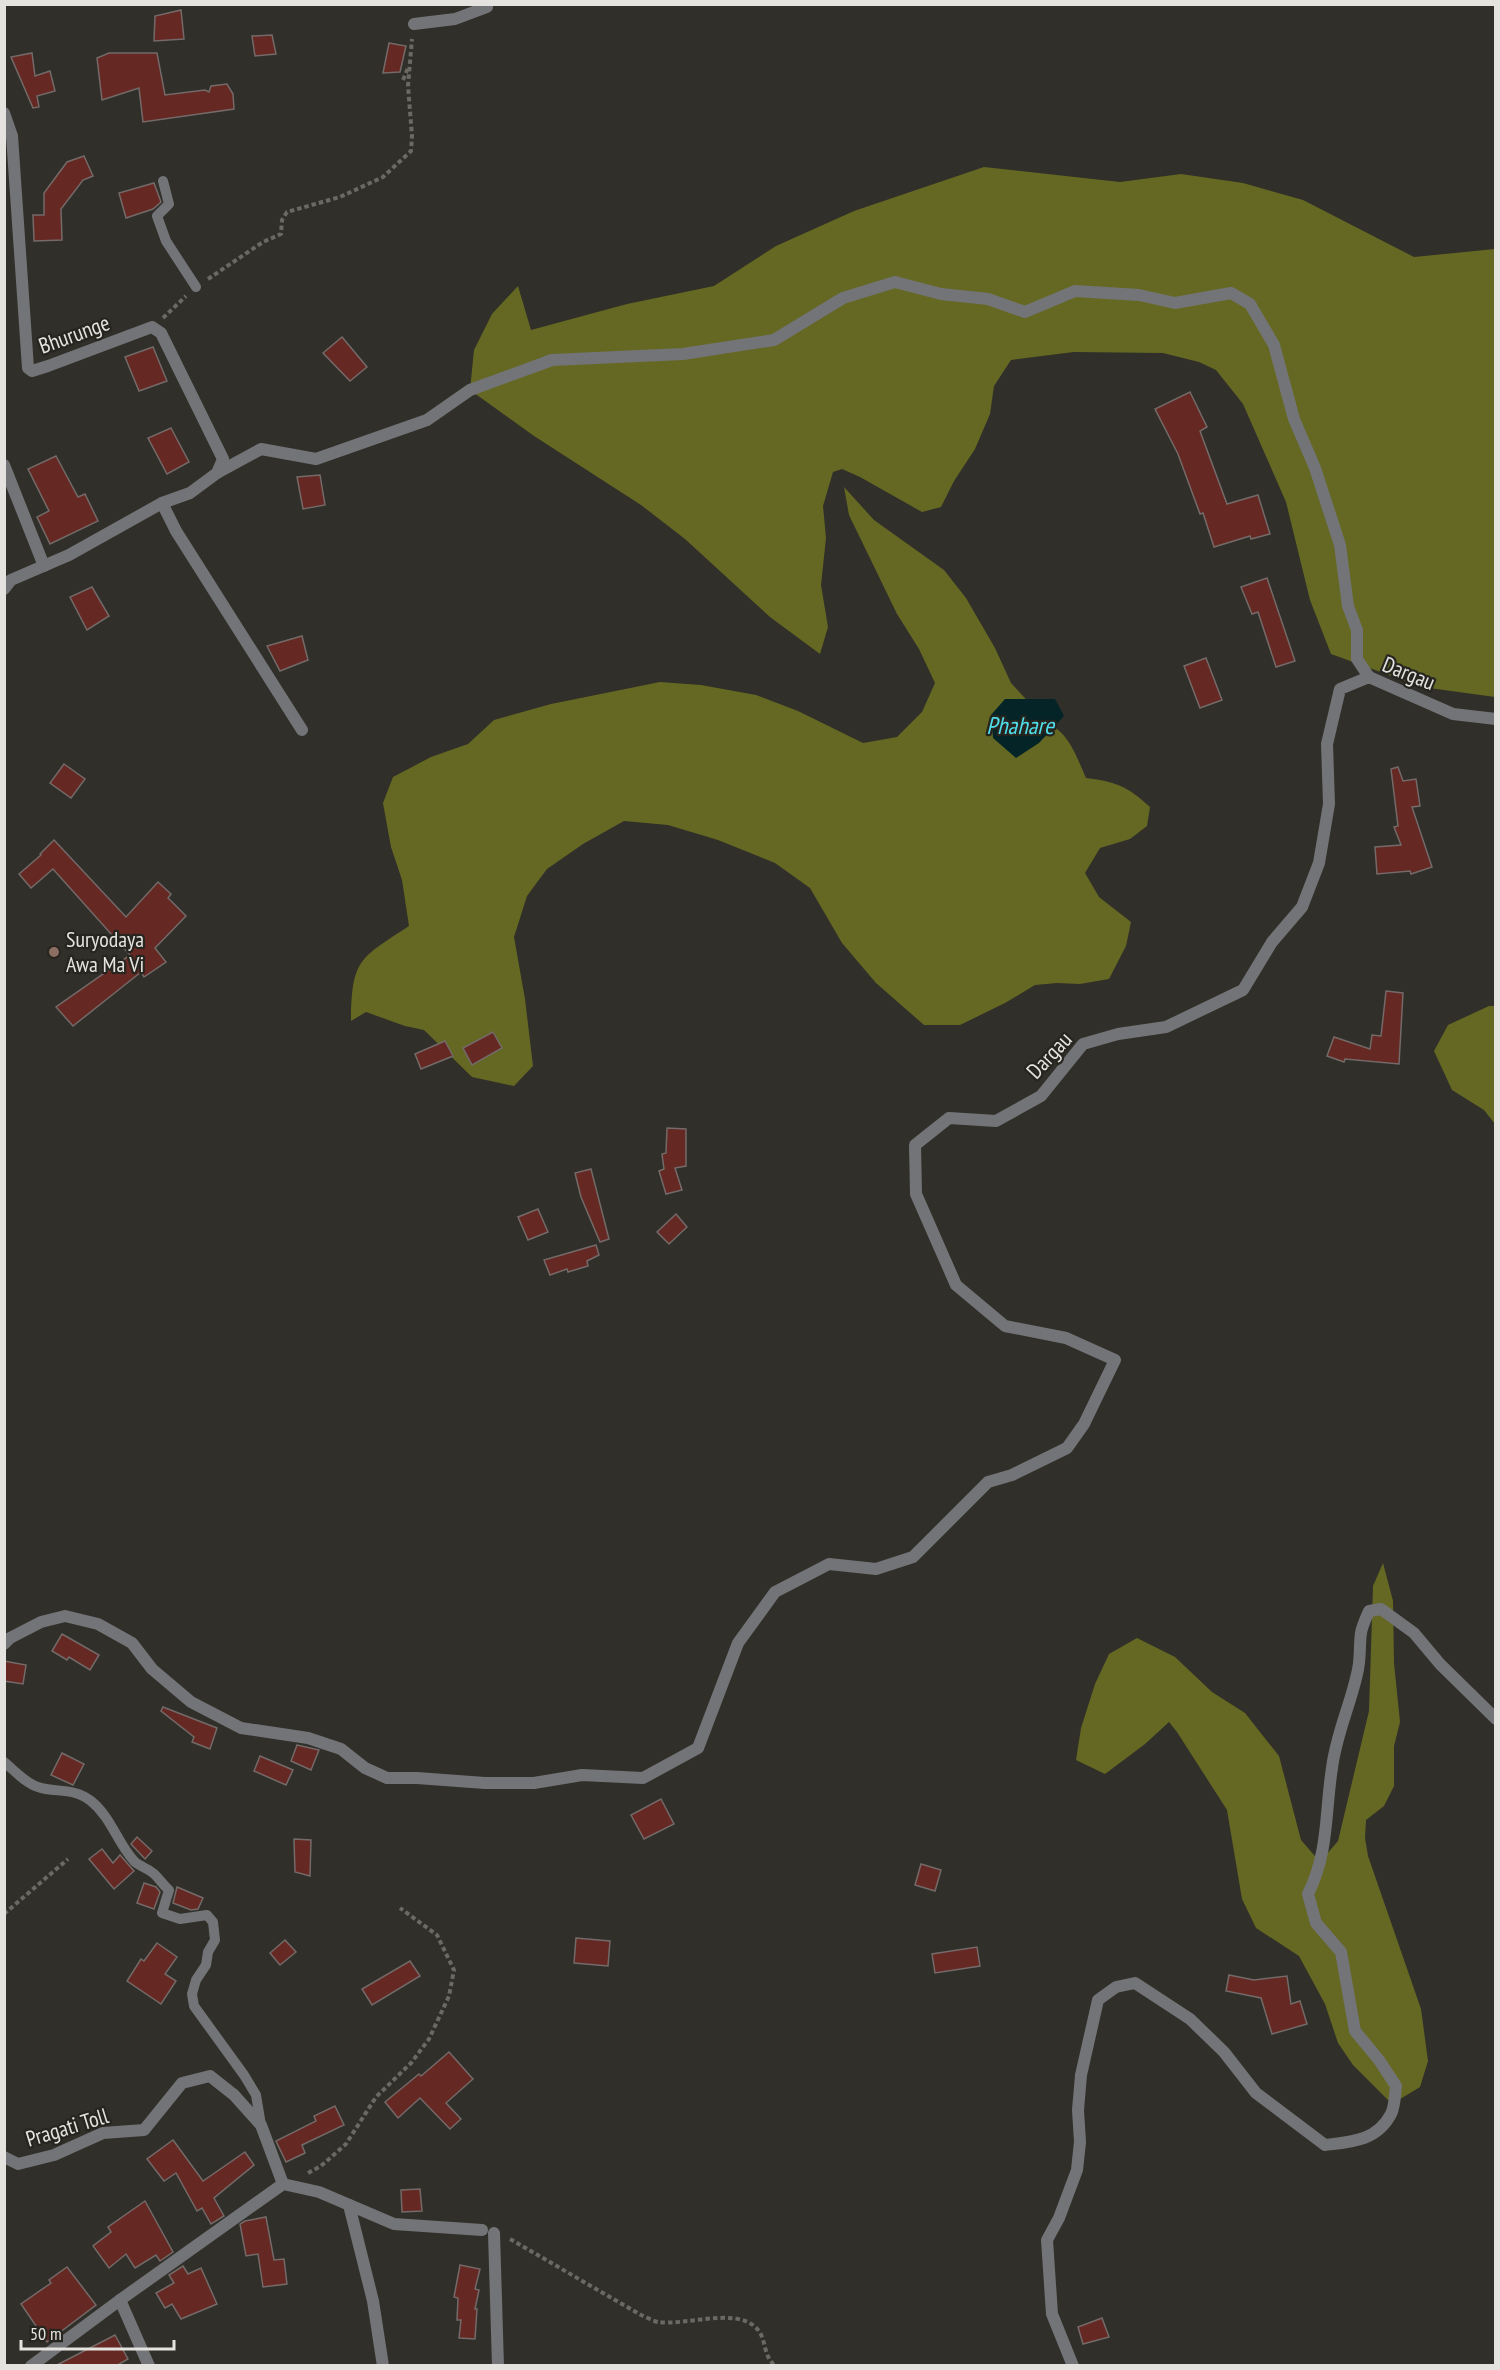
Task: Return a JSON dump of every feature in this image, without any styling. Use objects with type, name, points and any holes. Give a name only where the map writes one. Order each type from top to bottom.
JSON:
[{"type":"street","points":[[413,27],[455,19],[487,7],[486,4]]},
{"type":"street","name":"Bhurunge","points":[[4,112],[12,136],[28,368],[32,371],[48,366],[152,327]]},
{"type":"street","points":[[4,589],[11,580],[69,555],[162,503],[190,493],[217,472],[261,449],[316,459],[427,420],[470,390],[552,360],[683,354],[774,340],[843,298],[895,282],[941,294],[988,299],[1025,312],[1075,291],[1139,295],[1175,303],[1231,293],[1250,304],[1274,345],[1294,419],[1316,468],[1340,545],[1348,606],[1357,630],[1357,659],[1369,677]]},
{"type":"street","points":[[152,327],[161,333],[223,459],[217,472]]},
{"type":"street","points":[[4,465],[44,566]]},
{"type":"street","points":[[162,503],[176,531],[302,730]]},
{"type":"street","name":"Dargau","points":[[4,1644],[10,1638],[41,1622],[64,1616],[98,1624],[132,1643],[152,1669],[191,1702],[241,1728],[308,1738],[341,1749],[365,1768],[387,1778],[534,1783],[582,1775],[643,1778],[698,1748],[738,1643],[775,1592],[829,1564],[876,1569],[914,1557],[988,1482],[1012,1475],[1067,1448],[1084,1424],[1115,1360],[1066,1338],[1005,1326],[956,1285],[916,1194],[915,1145],[949,1118],[996,1121],[1041,1096],[1083,1044],[1118,1034],[1166,1027],[1243,990],[1272,942],[1302,907],[1319,862],[1329,804],[1327,744],[1340,689],[1369,677],[1453,714],[1496,719]]},
{"type":"street","points":[[1073,2366],[1052,2314],[1047,2240],[1059,2218],[1077,2170],[1080,2142],[1078,2110],[1080,2075],[1098,2000],[1116,1987],[1135,1983],[1190,2019],[1224,2052],[1256,2093],[1325,2145],[1361,2141],[1380,2128],[1392,2113],[1396,2086],[1379,2060],[1355,2031],[1341,1952],[1316,1923],[1308,1894],[1317,1876],[1326,1842],[1331,1770],[1336,1743],[1360,1664],[1361,1630],[1369,1611],[1381,1609],[1414,1633],[1440,1664],[1496,1719]]},
{"type":"street","name":"Pragati Toll","points":[[4,2157],[18,2164],[54,2155],[103,2133],[144,2130],[182,2083],[210,2076],[234,2095],[261,2125]]},
{"type":"street","points":[[261,2125],[284,2184]]},
{"type":"street","points":[[31,2366],[284,2184],[319,2192],[394,2224],[488,2232],[498,2366]]},
{"type":"street","points":[[349,2205],[373,2301],[384,2366]]},
{"type":"street","points":[[120,2300],[149,2366]]},
{"type":"lane","points":[[163,181],[169,204],[157,216],[166,241],[196,287]]},
{"type":"lane","points":[[4,1762],[38,1787],[73,1792],[89,1799],[99,1808],[109,1820],[125,1850],[136,1863],[154,1874],[169,1890],[162,1913],[180,1919],[207,1915],[213,1922],[215,1940],[208,1952],[206,1965],[196,1980],[192,1994],[194,2006],[256,2095],[261,2125]]},
{"type":"path","points":[[403,80],[407,69],[413,27]]},
{"type":"path","points":[[152,327],[196,287],[263,242],[280,234],[282,220],[287,212],[340,197],[383,177],[411,151],[408,86],[413,27]]},
{"type":"path","points":[[4,1914],[68,1859]]},
{"type":"path","points":[[284,2184],[321,2166],[346,2144],[376,2097],[411,2063],[429,2039],[449,1996],[454,1970],[437,1935],[400,1908]]},
{"type":"path","points":[[488,2232],[512,2240],[641,2315],[658,2322],[734,2318],[753,2325],[762,2336],[767,2358],[775,2366]]},
{"type":"shaded area","points":[[984,167],[1120,182],[1181,174],[1243,183],[1303,200],[1414,257],[1495,249],[1495,697],[1422,687],[1331,654],[1310,600],[1286,502],[1243,404],[1216,370],[1199,362],[1163,353],[1074,352],[1011,360],[994,386],[990,414],[975,449],[954,481],[941,507],[922,512],[860,477],[842,469],[833,472],[823,506],[826,538],[821,585],[828,627],[820,654],[770,617],[685,539],[641,505],[534,436],[470,390],[474,350],[492,314],[518,286],[531,330],[627,304],[714,286],[776,246],[854,211]]},
{"type":"shaded area","points":[[844,487],[874,520],[944,570],[966,598],[995,648],[1011,683],[1050,725],[1063,734],[1086,778],[1121,786],[1150,807],[1147,826],[1130,839],[1100,848],[1085,873],[1099,897],[1131,922],[1126,946],[1109,979],[1080,984],[1035,985],[960,1025],[924,1025],[876,983],[842,943],[810,888],[775,863],[718,840],[668,825],[624,821],[583,844],[547,869],[527,896],[514,937],[525,999],[533,1066],[514,1086],[472,1077],[424,1030],[405,1026],[366,1012],[351,1021],[353,985],[362,963],[379,946],[409,926],[402,880],[391,847],[383,803],[393,777],[431,757],[468,744],[494,720],[551,704],[660,682],[701,685],[756,695],[798,711],[863,743],[897,737],[922,712],[935,683],[919,649],[897,614],[849,515]]},
{"type":"shaded area","points":[[1489,1006],[1495,1006],[1495,1124],[1484,1110],[1452,1090],[1434,1051],[1448,1025]]},
{"type":"shaded area","points":[[1383,1563],[1393,1601],[1394,1663],[1400,1722],[1394,1746],[1394,1786],[1384,1806],[1366,1820],[1365,1838],[1368,1856],[1421,2009],[1428,2061],[1420,2087],[1392,2104],[1353,2065],[1338,2043],[1325,2004],[1299,1956],[1256,1928],[1242,1899],[1227,1810],[1169,1722],[1145,1744],[1105,1774],[1076,1760],[1081,1728],[1095,1684],[1109,1654],[1137,1638],[1175,1657],[1212,1692],[1245,1713],[1279,1756],[1301,1840],[1320,1862],[1338,1841],[1369,1711],[1373,1586]]},
{"type":"water","name":"Phahare","points":[[1005,699],[1055,699],[1064,716],[1039,743],[1016,758],[993,738],[991,715]]},
{"type":"building","points":[[181,10],[184,39],[154,41],[155,16]]},
{"type":"building","points":[[272,35],[276,54],[255,56],[252,36]]},
{"type":"building","points":[[389,43],[406,46],[400,72],[383,73]]},
{"type":"building","points":[[32,53],[35,76],[50,71],[55,91],[37,96],[39,107],[33,108],[11,57]]},
{"type":"building","points":[[109,53],[157,53],[165,95],[205,90],[209,92],[211,86],[227,84],[233,94],[234,109],[143,122],[139,88],[102,100],[97,58]]},
{"type":"building","points":[[84,156],[93,176],[83,180],[61,209],[62,240],[34,241],[33,215],[44,215],[44,193],[67,162]]},
{"type":"building","points":[[154,183],[161,202],[153,209],[126,218],[119,193]]},
{"type":"building","points":[[342,337],[367,367],[350,381],[323,353]]},
{"type":"building","points":[[153,347],[167,381],[139,391],[125,357]]},
{"type":"building","points":[[1190,392],[1207,427],[1200,431],[1227,504],[1258,495],[1270,534],[1251,539],[1250,536],[1214,547],[1203,513],[1200,514],[1178,454],[1155,409]]},
{"type":"building","points":[[171,428],[189,462],[167,474],[148,438]]},
{"type":"building","points":[[56,456],[78,497],[85,494],[98,521],[50,544],[37,517],[49,511],[28,469]]},
{"type":"building","points":[[320,475],[325,505],[303,509],[297,477]]},
{"type":"building","points":[[1267,578],[1295,661],[1276,667],[1258,612],[1252,614],[1241,587]]},
{"type":"building","points":[[92,587],[109,616],[87,630],[70,597]]},
{"type":"building","points":[[302,636],[308,660],[280,671],[267,646]]},
{"type":"building","points":[[1206,658],[1222,700],[1200,708],[1184,666]]},
{"type":"building","points":[[64,764],[85,779],[71,798],[50,783]]},
{"type":"building","points":[[1398,767],[1403,781],[1416,779],[1420,806],[1412,807],[1432,867],[1411,874],[1410,871],[1377,874],[1375,847],[1401,845],[1394,827],[1398,826],[1391,769]]},
{"type":"building","points":[[54,840],[126,917],[158,882],[171,894],[168,898],[186,916],[155,948],[166,962],[144,977],[141,972],[73,1026],[56,1007],[130,955],[53,869],[31,888],[19,874]]},
{"type":"building","points":[[1386,991],[1403,993],[1399,1064],[1345,1059],[1344,1062],[1327,1056],[1334,1037],[1370,1049],[1372,1035],[1381,1036]]},
{"type":"building","points":[[493,1032],[502,1048],[472,1065],[463,1048]]},
{"type":"building","points":[[445,1041],[453,1056],[421,1069],[415,1054]]},
{"type":"building","points":[[667,1128],[686,1129],[686,1166],[675,1168],[682,1190],[666,1194],[659,1171],[664,1169],[662,1154],[666,1153]]},
{"type":"building","points":[[591,1169],[609,1239],[600,1242],[581,1197],[575,1173]]},
{"type":"building","points":[[538,1209],[548,1232],[528,1240],[518,1217]]},
{"type":"building","points":[[676,1214],[687,1227],[669,1244],[657,1232]]},
{"type":"building","points":[[596,1245],[599,1255],[587,1261],[588,1266],[568,1272],[567,1269],[550,1275],[544,1260]]},
{"type":"building","points":[[62,1634],[99,1655],[90,1670],[69,1657],[67,1660],[52,1651]]},
{"type":"building","points":[[4,1661],[26,1665],[23,1684],[4,1681]]},
{"type":"building","points":[[163,1707],[217,1728],[210,1749],[192,1742],[194,1737],[161,1711]]},
{"type":"building","points":[[297,1745],[319,1750],[311,1770],[291,1761]]},
{"type":"building","points":[[62,1753],[84,1764],[73,1785],[51,1775]]},
{"type":"building","points":[[260,1756],[293,1770],[286,1785],[254,1771]]},
{"type":"building","points":[[661,1799],[674,1824],[644,1839],[631,1815]]},
{"type":"building","points":[[137,1837],[152,1851],[145,1859],[131,1844]]},
{"type":"building","points":[[294,1839],[311,1840],[310,1876],[295,1872]]},
{"type":"building","points":[[102,1849],[113,1863],[120,1855],[134,1871],[114,1889],[89,1859]]},
{"type":"building","points":[[921,1864],[941,1870],[935,1891],[915,1885]]},
{"type":"building","points":[[144,1883],[156,1887],[160,1892],[154,1909],[137,1903]]},
{"type":"building","points":[[177,1887],[203,1898],[198,1909],[191,1910],[173,1903]]},
{"type":"building","points":[[576,1938],[610,1941],[608,1966],[574,1963]]},
{"type":"building","points":[[285,1940],[296,1952],[280,1965],[270,1953]]},
{"type":"building","points":[[157,1943],[177,1957],[165,1974],[176,1981],[161,2004],[127,1981],[141,1959],[144,1961]]},
{"type":"building","points":[[977,1947],[980,1966],[935,1973],[932,1954]]},
{"type":"building","points":[[410,1961],[420,1976],[372,2005],[362,1989]]},
{"type":"building","points":[[1229,1975],[1254,1980],[1287,1976],[1291,2004],[1300,2001],[1307,2024],[1272,2034],[1261,1998],[1226,1991]]},
{"type":"building","points":[[449,2052],[473,2079],[446,2103],[461,2119],[450,2129],[420,2098],[398,2118],[385,2102]]},
{"type":"building","points":[[335,2106],[344,2125],[302,2145],[305,2153],[286,2162],[276,2141],[316,2121],[314,2116]]},
{"type":"building","points":[[173,2140],[203,2181],[245,2152],[254,2165],[214,2198],[224,2216],[211,2224],[202,2208],[197,2211],[176,2173],[164,2181],[147,2159]]},
{"type":"building","points":[[420,2189],[422,2211],[402,2212],[401,2190]]},
{"type":"building","points":[[145,2201],[173,2252],[160,2261],[156,2255],[135,2268],[126,2254],[109,2268],[93,2246],[111,2232],[108,2227]]},
{"type":"building","points":[[266,2217],[274,2260],[284,2259],[287,2284],[263,2287],[258,2254],[246,2256],[240,2224]]},
{"type":"building","points":[[460,2265],[480,2269],[475,2289],[479,2290],[475,2309],[477,2309],[475,2339],[459,2338],[461,2320],[457,2320],[458,2298],[454,2297]]},
{"type":"building","points":[[183,2266],[188,2274],[201,2268],[217,2304],[181,2319],[172,2304],[165,2308],[156,2293],[174,2283],[169,2275]]},
{"type":"building","points":[[67,2267],[96,2305],[47,2342],[21,2304],[51,2283],[49,2280]]},
{"type":"building","points":[[1102,2318],[1109,2337],[1083,2344],[1078,2327]]},
{"type":"building","points":[[115,2335],[128,2359],[116,2366],[55,2366]]},
{"type":"place","name":"Suryodaya Awa Ma Vi","points":[[54,952]]}]
